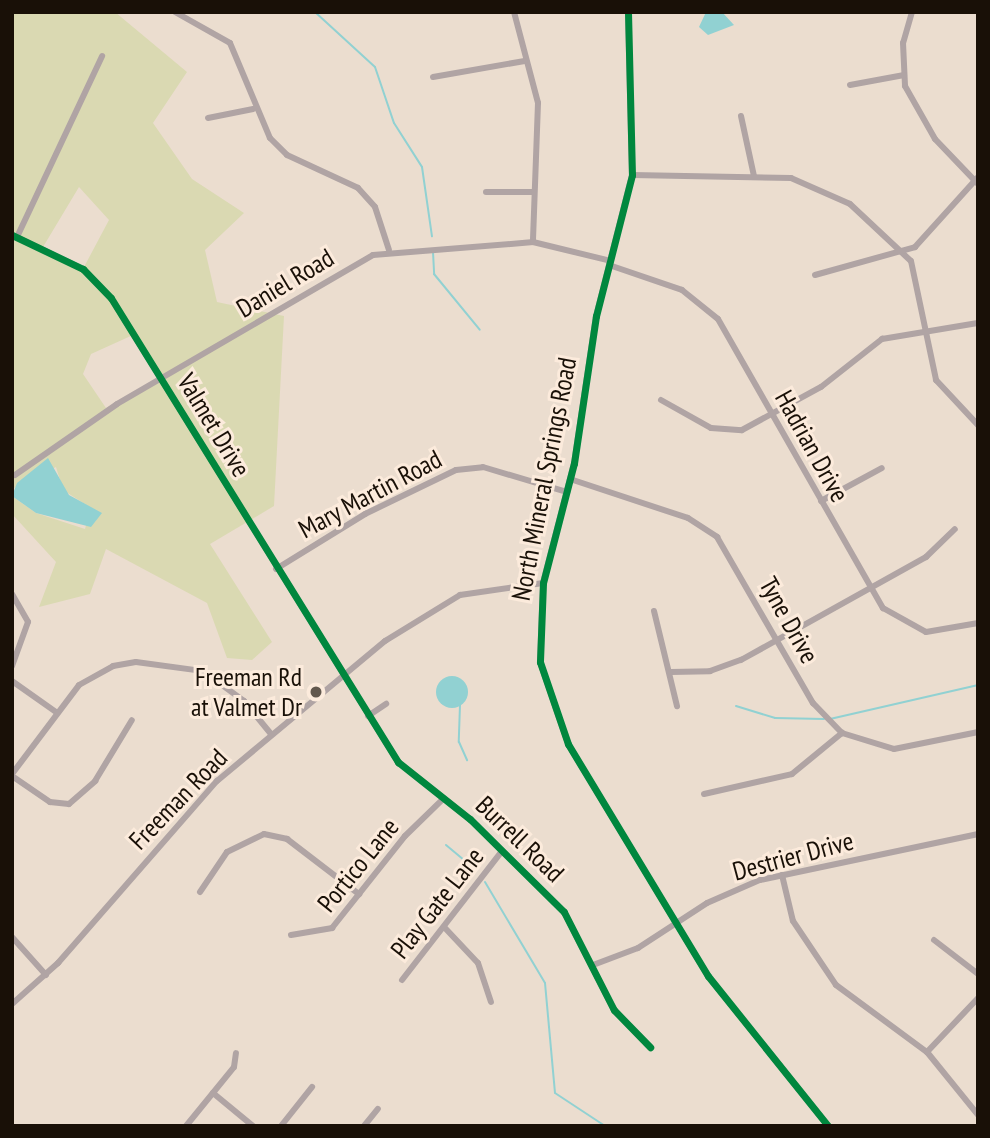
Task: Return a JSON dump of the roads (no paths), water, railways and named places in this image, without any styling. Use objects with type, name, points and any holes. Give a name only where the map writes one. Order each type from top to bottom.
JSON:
[{"type":"street","points":[[175,12],[230,43],[245,68],[253,109],[287,155],[340,176],[366,196],[389,250]]},
{"type":"street","points":[[514,12],[539,116],[532,192],[533,242]]},
{"type":"street","name":"North Mineral Springs Road","points":[[628,12],[632,175],[610,263],[570,480],[543,583],[539,646],[551,706],[677,924],[720,993],[828,1126]]},
{"type":"street","points":[[815,275],[906,253],[977,180],[927,128],[904,75],[912,12]]},
{"type":"street","points":[[15,236],[102,56]]},
{"type":"street","points":[[433,77],[524,61]]},
{"type":"street","points":[[850,85],[904,75]]},
{"type":"street","points":[[208,118],[253,109]]},
{"type":"street","points":[[741,116],[754,176]]},
{"type":"street","points":[[632,175],[754,176],[825,188],[906,253],[918,277],[940,388],[978,425]]},
{"type":"street","points":[[486,192],[532,192]]},
{"type":"street","name":"Valmet Drive","points":[[15,236],[93,277],[162,379],[343,676]]},
{"type":"street","name":"Daniel Road","points":[[15,475],[162,379],[354,263],[389,250],[533,242],[610,263]]},
{"type":"street","name":"Hadrian Drive","points":[[610,263],[682,290],[708,308],[772,414],[869,589],[894,617],[926,632],[978,623]]},
{"type":"street","points":[[661,400],[699,424],[729,432],[772,414],[834,379],[882,339],[926,328],[978,323]]},
{"type":"street","name":"Mary Martin Road","points":[[276,569],[365,514],[456,470],[483,467],[567,492]]},
{"type":"street","points":[[821,502],[882,468]]},
{"type":"street","name":"Tyne Drive","points":[[570,480],[709,531],[728,550],[813,703],[842,733],[894,749],[978,732]]},
{"type":"street","points":[[671,672],[720,669],[933,553],[955,529]]},
{"type":"street","name":"Freeman Road","points":[[12,1004],[46,975],[192,806],[271,734],[343,676],[449,599],[543,583]]},
{"type":"street","points":[[12,594],[28,622],[12,666]]},
{"type":"street","points":[[654,611],[671,672],[677,706]]},
{"type":"street","points":[[132,720],[95,781],[69,804],[50,802],[12,775],[56,712],[95,674],[115,665],[166,661],[219,680],[271,734]]},
{"type":"street","name":"Burrell Road","points":[[343,676],[398,762],[444,798],[571,920],[614,1010],[650,1047]]},
{"type":"street","points":[[12,681],[56,712]]},
{"type":"street","points":[[368,716],[386,704]]},
{"type":"street","points":[[704,793],[792,774],[842,733]]},
{"type":"street","name":"Portico Lane","points":[[291,935],[328,931],[444,798]]},
{"type":"street","points":[[200,892],[227,852],[264,834],[287,839],[359,894]]},
{"type":"street","name":"Destrier Drive","points":[[593,965],[677,924],[729,892],[782,875],[978,834]]},
{"type":"street","name":"Play Gate Lane","points":[[402,980],[445,928],[502,851]]},
{"type":"street","points":[[782,875],[793,922],[836,985],[927,1052],[978,1115]]},
{"type":"street","points":[[445,928],[478,963],[491,1002]]},
{"type":"street","points":[[12,937],[46,975]]},
{"type":"street","points":[[934,940],[978,974]]},
{"type":"street","points":[[927,1052],[978,998]]},
{"type":"street","points":[[186,1126],[213,1093],[236,1053]]},
{"type":"street","points":[[281,1126],[312,1087]]},
{"type":"street","points":[[213,1093],[253,1126]]},
{"type":"street","points":[[364,1126],[378,1109]]},
{"type":"water","points":[[706,12],[722,12],[734,25],[708,35],[699,27]]},
{"type":"water","points":[[48,458],[69,495],[102,513],[91,527],[36,513],[12,496],[17,483]]},
{"type":"water","points":[[452,676],[463,681],[468,692],[463,703],[452,708],[441,703],[436,692],[441,681]]},
{"type":"waterway","points":[[315,12],[375,67],[394,123],[422,167],[432,236]]},
{"type":"waterway","points":[[433,252],[434,274],[480,330]]},
{"type":"waterway","points":[[830,719],[978,685]]},
{"type":"waterway","points":[[460,705],[459,742],[467,760]]},
{"type":"waterway","points":[[736,706],[775,718],[824,719]]},
{"type":"waterway","points":[[446,845],[472,867]]},
{"type":"waterway","points":[[485,882],[545,983],[555,1093],[605,1126]]},
{"type":"place","name":"Freeman Rd at Valmet Dr","points":[[316,692]]}]
